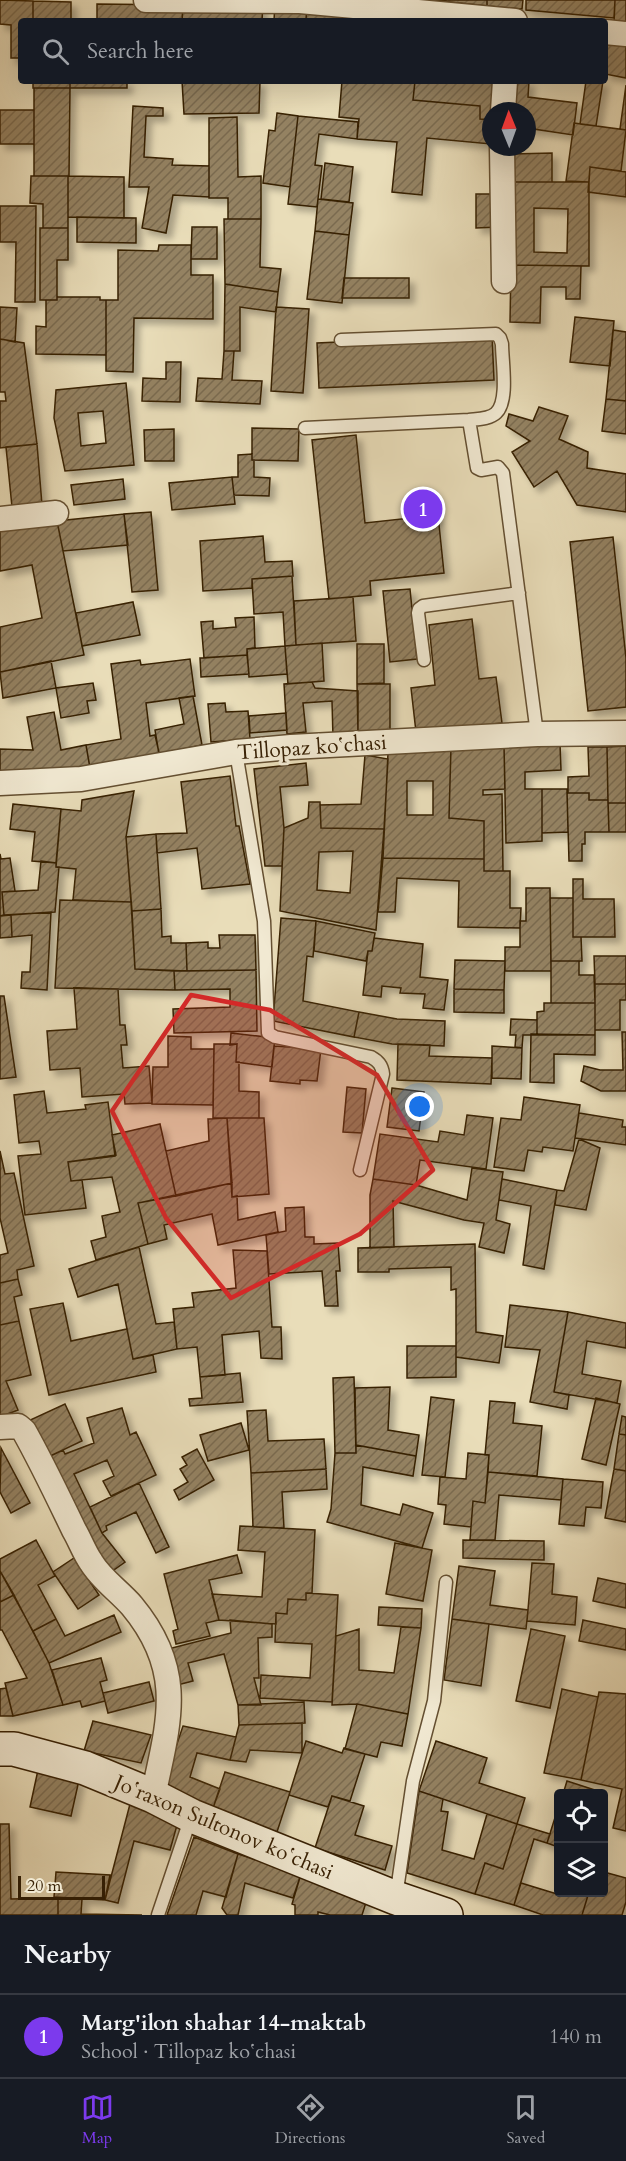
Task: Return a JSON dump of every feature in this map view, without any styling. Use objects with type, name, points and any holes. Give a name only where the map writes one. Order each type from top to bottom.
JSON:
[{"type":"street","points":[[146,0],[300,1],[477,18]]},
{"type":"street","points":[[608,32],[626,34]]},
{"type":"street","points":[[504,102],[505,84]]},
{"type":"street","points":[[501,156],[504,281]]},
{"type":"street","points":[[0,519],[56,513]]},
{"type":"street","name":"Tillopaz koʻchasi","points":[[0,783],[81,779],[236,752],[291,747],[537,734],[626,733]]},
{"type":"street","points":[[0,1426],[18,1426],[24,1431],[91,1564],[131,1605],[158,1644],[167,1673],[170,1703],[166,1738],[153,1796]]},
{"type":"street","name":"Joʻraxon Sultonov koʻchasi","points":[[0,1749],[14,1749],[85,1768],[153,1796],[192,1816],[396,1898],[446,1915]]},
{"type":"lane","points":[[305,428],[469,420],[490,417],[501,405],[504,396],[502,344],[496,334],[341,340]]},
{"type":"lane","points":[[469,420],[477,468],[481,470],[498,467],[503,473],[537,734]]},
{"type":"lane","points":[[424,660],[418,613],[423,606],[519,593]]},
{"type":"lane","points":[[236,752],[264,921],[268,1033],[275,1037],[371,1057],[383,1068],[384,1074],[360,1170]]},
{"type":"lane","points":[[396,1898],[413,1781],[434,1701],[446,1582]]},
{"type":"lane","points":[[158,1915],[192,1816]]},
{"type":"highlighted area","points":[[191,995],[270,1010],[377,1075],[433,1170],[360,1234],[231,1298],[166,1218],[112,1111]]},
{"type":"building","points":[[0,0],[33,1],[33,18],[18,18],[18,58],[11,58],[11,25],[0,24]]},
{"type":"building","points":[[431,0],[487,0],[487,6]]},
{"type":"building","points":[[487,0],[523,0],[522,9],[487,6]]},
{"type":"building","points":[[526,0],[615,0],[614,18],[526,10]]},
{"type":"building","points":[[615,0],[626,0],[626,24],[614,23]]},
{"type":"building","points":[[33,1],[71,2],[71,18],[33,18]]},
{"type":"building","points":[[275,1],[307,2],[306,18],[274,18]]},
{"type":"building","points":[[263,2],[262,18],[182,18],[183,5]]},
{"type":"building","points":[[307,2],[343,7],[342,18],[306,18]]},
{"type":"building","points":[[97,4],[183,5],[182,18],[97,18]]},
{"type":"building","points":[[608,43],[626,46],[626,78],[608,75]]},
{"type":"building","points":[[33,84],[70,84],[70,88],[33,88]]},
{"type":"building","points":[[70,84],[127,84],[127,88],[70,88]]},
{"type":"building","points":[[182,84],[260,84],[259,113],[184,114]]},
{"type":"building","points":[[342,84],[415,84],[413,100],[480,106],[482,143],[427,138],[422,195],[392,192],[397,142],[357,139],[359,119],[339,117]]},
{"type":"building","points":[[415,84],[500,84],[498,102],[482,102],[482,119],[480,119],[480,106],[413,100]]},
{"type":"building","points":[[514,84],[529,84],[528,97],[577,103],[573,135],[536,129],[536,102],[513,102]]},
{"type":"building","points":[[586,84],[603,84],[596,126],[580,124]]},
{"type":"building","points":[[626,85],[626,130],[620,129]]},
{"type":"building","points":[[34,88],[70,88],[69,176],[34,176]]},
{"type":"building","points":[[133,106],[163,108],[163,116],[146,116],[144,157],[173,159],[172,165],[209,166],[209,197],[173,195],[166,233],[142,228],[149,187],[129,187]]},
{"type":"building","points":[[0,110],[34,110],[34,144],[0,144]]},
{"type":"building","points":[[277,113],[298,116],[290,187],[263,183],[269,130],[275,131]]},
{"type":"building","points":[[298,116],[358,122],[357,139],[319,134],[315,165],[322,166],[317,207],[288,204]]},
{"type":"building","points":[[237,117],[238,177],[261,176],[261,219],[228,219],[228,198],[209,198],[209,118]]},
{"type":"building","points":[[574,123],[626,130],[621,171],[590,167],[589,182],[566,181]]},
{"type":"building","points":[[536,153],[552,153],[552,182],[512,182],[512,156],[536,156]]},
{"type":"building","points":[[325,163],[353,167],[349,202],[321,199]]},
{"type":"building","points":[[590,167],[626,172],[626,197],[588,192]]},
{"type":"building","points":[[31,176],[68,176],[68,228],[43,228],[43,204],[30,203]]},
{"type":"building","points":[[68,176],[124,177],[124,218],[68,217]]},
{"type":"building","points":[[512,182],[589,182],[589,266],[511,265]],"holes":[[[534,208],[568,209],[567,253],[534,252]]]},
{"type":"building","points":[[476,194],[498,194],[498,227],[476,228]]},
{"type":"building","points":[[318,199],[353,203],[349,235],[315,231]]},
{"type":"building","points":[[0,206],[36,206],[35,302],[15,302],[16,242],[0,242]]},
{"type":"building","points":[[77,217],[136,218],[136,243],[77,242]]},
{"type":"building","points":[[224,219],[261,219],[260,267],[281,269],[278,292],[225,284]]},
{"type":"building","points":[[192,227],[217,227],[217,259],[191,259]]},
{"type":"building","points":[[40,228],[68,228],[68,260],[57,260],[57,300],[40,300]]},
{"type":"building","points":[[315,231],[349,235],[342,303],[307,299]]},
{"type":"building","points":[[159,245],[191,245],[191,275],[213,275],[213,319],[134,318],[133,372],[106,371],[106,300],[118,300],[118,250],[158,251]]},
{"type":"building","points":[[511,265],[581,266],[580,299],[566,299],[566,287],[541,287],[540,323],[510,322]]},
{"type":"building","points":[[344,278],[409,278],[409,298],[342,298]]},
{"type":"building","points":[[225,284],[278,292],[276,312],[240,307],[240,351],[224,351]]},
{"type":"building","points":[[57,297],[100,297],[100,300],[106,300],[106,355],[36,354],[36,326],[46,327],[46,300],[57,300]]},
{"type":"building","points":[[0,307],[17,308],[15,342],[0,339]]},
{"type":"building","points":[[276,307],[309,309],[303,393],[271,391]]},
{"type":"building","points":[[575,317],[614,321],[610,366],[570,362]]},
{"type":"building","points":[[613,330],[626,332],[626,401],[606,399]]},
{"type":"building","points":[[492,335],[494,380],[319,388],[317,343]]},
{"type":"building","points":[[0,339],[24,343],[37,444],[0,448],[0,401],[6,401],[5,392],[0,392]]},
{"type":"building","points":[[224,351],[234,351],[232,380],[262,381],[260,404],[196,401],[198,378],[222,379]]},
{"type":"building","points":[[166,362],[181,362],[180,402],[142,401],[143,378],[166,379]]},
{"type":"building","points":[[126,383],[134,465],[65,471],[54,418],[56,390]],"holes":[[[103,411],[106,443],[81,446],[78,413]]]},
{"type":"building","points":[[606,399],[626,401],[626,434],[602,431]]},
{"type":"building","points":[[539,407],[568,416],[559,439],[588,452],[587,468],[626,474],[626,512],[577,505],[557,471],[534,487],[512,452],[530,441],[506,426],[509,414],[533,421]]},
{"type":"building","points":[[252,428],[299,429],[298,461],[252,460]]},
{"type":"building","points":[[174,429],[174,461],[145,461],[144,430]]},
{"type":"building","points":[[356,435],[365,523],[438,515],[444,573],[370,581],[371,595],[329,599],[312,440]]},
{"type":"building","points":[[37,444],[42,505],[12,507],[6,447]]},
{"type":"building","points":[[252,454],[254,477],[270,478],[269,496],[234,495],[232,477],[238,477],[238,455]]},
{"type":"building","points":[[232,477],[235,504],[172,510],[169,483]]},
{"type":"building","points":[[123,479],[125,499],[74,505],[71,485]]},
{"type":"building","points":[[151,512],[158,590],[132,592],[124,514]]},
{"type":"building","points":[[124,514],[128,545],[63,551],[57,521]]},
{"type":"building","points":[[57,521],[84,655],[0,672],[0,627],[42,618],[32,565],[0,571],[0,529]]},
{"type":"building","points":[[263,536],[265,562],[292,561],[293,576],[252,579],[252,588],[203,591],[200,541]]},
{"type":"building","points":[[613,537],[626,658],[626,707],[588,711],[570,542]]},
{"type":"building","points":[[292,576],[296,645],[285,646],[283,612],[254,614],[252,579]]},
{"type":"building","points":[[410,589],[417,659],[390,662],[383,591]]},
{"type":"building","points":[[353,597],[356,641],[296,645],[294,601]]},
{"type":"building","points":[[133,602],[140,635],[82,646],[76,613]]},
{"type":"building","points":[[254,617],[255,648],[247,649],[247,655],[204,658],[201,622],[213,621],[213,629],[236,627],[235,618]]},
{"type":"building","points":[[472,619],[479,679],[496,677],[502,723],[416,732],[411,688],[435,685],[429,625]]},
{"type":"building","points":[[322,643],[324,681],[288,684],[285,646]]},
{"type":"building","points":[[357,644],[384,644],[384,683],[357,684]]},
{"type":"building","points":[[285,646],[287,674],[249,677],[247,649]]},
{"type":"building","points":[[247,655],[249,674],[201,677],[200,658]]},
{"type":"building","points":[[190,659],[195,696],[146,703],[150,736],[155,735],[160,757],[90,768],[86,745],[121,739],[111,664],[140,660],[141,665]]},
{"type":"building","points":[[51,661],[56,688],[3,698],[0,672]]},
{"type":"building","points":[[312,682],[315,688],[358,691],[358,740],[333,738],[332,701],[303,703],[306,732],[287,734],[284,684]]},
{"type":"building","points":[[93,683],[96,700],[87,701],[89,713],[61,718],[56,688]]},
{"type":"building","points":[[357,684],[390,684],[390,734],[358,734]]},
{"type":"building","points":[[193,696],[202,745],[159,754],[155,730],[184,724],[179,698]]},
{"type":"building","points":[[225,703],[226,712],[248,711],[250,739],[211,742],[208,704]]},
{"type":"building","points":[[54,712],[61,750],[86,745],[90,768],[0,773],[0,749],[33,750],[27,717]]},
{"type":"building","points":[[286,713],[287,730],[250,733],[249,716]]},
{"type":"building","points":[[560,744],[561,770],[525,772],[525,789],[542,789],[542,841],[506,843],[504,746]]},
{"type":"building","points":[[504,746],[505,789],[483,790],[483,795],[502,794],[503,871],[484,871],[484,821],[449,818],[451,747]]},
{"type":"building","points":[[626,746],[626,803],[608,803],[607,747]]},
{"type":"building","points":[[451,747],[449,818],[484,821],[484,859],[383,858],[388,753]],"holes":[[[407,781],[433,781],[433,815],[407,815]]]},
{"type":"building","points":[[588,747],[607,747],[608,800],[589,800],[589,793],[568,793],[568,777],[589,776]]},
{"type":"building","points":[[365,755],[388,759],[384,829],[321,828],[320,805],[361,804]]},
{"type":"building","points":[[306,763],[308,785],[280,787],[284,828],[282,866],[265,866],[254,769]]},
{"type":"building","points":[[230,776],[236,826],[239,826],[250,884],[202,889],[197,848],[157,853],[156,834],[187,833],[181,782]]},
{"type":"building","points":[[542,789],[567,789],[568,832],[542,833]]},
{"type":"building","points":[[134,791],[126,837],[131,902],[73,900],[76,869],[56,867],[61,809],[81,811],[82,800]]},
{"type":"building","points":[[567,793],[589,793],[589,800],[608,800],[609,832],[585,832],[582,861],[569,861]]},
{"type":"building","points":[[309,802],[320,802],[321,828],[384,829],[376,930],[280,911],[284,828],[308,818]],"holes":[[[353,851],[350,893],[317,890],[319,852]]]},
{"type":"building","points":[[608,803],[626,803],[626,832],[609,832]]},
{"type":"building","points":[[13,804],[61,809],[56,863],[32,861],[35,832],[10,829]]},
{"type":"building","points":[[156,834],[161,909],[132,911],[126,837]]},
{"type":"building","points":[[0,854],[1,859],[10,858],[15,891],[2,892],[4,915],[0,916]]},
{"type":"building","points":[[383,858],[484,859],[484,871],[510,871],[510,908],[521,908],[520,928],[458,927],[459,881],[397,878],[395,912],[378,912]]},
{"type":"building","points":[[41,861],[56,863],[56,867],[59,867],[55,912],[4,915],[2,892],[38,890]]},
{"type":"building","points":[[573,879],[583,879],[583,899],[614,899],[615,937],[573,937]]},
{"type":"building","points":[[526,888],[550,888],[551,971],[505,971],[505,947],[520,947],[520,921],[526,921]]},
{"type":"building","points":[[550,898],[573,898],[573,937],[581,937],[582,961],[551,961]]},
{"type":"building","points":[[60,900],[131,902],[135,969],[174,971],[175,990],[55,988]]},
{"type":"building","points":[[161,909],[162,937],[171,936],[171,943],[186,943],[187,971],[135,969],[132,911]]},
{"type":"building","points":[[51,912],[47,990],[21,988],[22,972],[30,972],[32,935],[12,937],[11,915]]},
{"type":"building","points":[[11,915],[12,937],[0,938],[0,916]]},
{"type":"building","points":[[281,918],[316,921],[313,957],[307,956],[303,1001],[359,1012],[354,1037],[273,1021]]},
{"type":"building","points":[[316,921],[375,933],[372,951],[368,951],[366,961],[314,951]]},
{"type":"building","points":[[219,935],[255,935],[256,970],[187,971],[186,943],[208,942],[208,948],[220,948]]},
{"type":"building","points":[[374,938],[423,944],[420,977],[448,980],[444,1010],[423,1008],[425,994],[400,993],[401,988],[382,986],[381,997],[363,995],[368,951],[372,951]]},
{"type":"building","points":[[594,956],[626,956],[626,984],[595,984]]},
{"type":"building","points":[[455,960],[505,961],[504,990],[454,989]]},
{"type":"building","points":[[551,961],[579,961],[579,975],[594,975],[595,1003],[551,1003]]},
{"type":"building","points":[[256,970],[257,1031],[174,1033],[173,1009],[230,1007],[230,989],[175,990],[174,971]]},
{"type":"building","points":[[595,984],[626,984],[626,1000],[620,1000],[620,1030],[595,1030]]},
{"type":"building","points":[[74,988],[118,989],[120,1025],[125,1025],[127,1045],[121,1045],[123,1068],[149,1066],[152,1103],[125,1104],[124,1094],[82,1097],[80,1068],[50,1070],[47,1031],[77,1029]]},
{"type":"building","points":[[454,989],[504,990],[504,1013],[454,1012]]},
{"type":"building","points":[[0,996],[4,996],[16,1077],[0,1079]]},
{"type":"building","points":[[544,1003],[595,1003],[595,1035],[537,1035],[537,1012],[544,1011]]},
{"type":"building","points":[[359,1012],[397,1019],[445,1021],[444,1046],[392,1044],[354,1037]]},
{"type":"building","points":[[511,1019],[537,1020],[537,1035],[523,1035],[522,1048],[515,1047],[516,1035],[510,1035]]},
{"type":"building","points":[[622,1032],[626,1032],[626,1091],[601,1091],[581,1081],[584,1066],[600,1070],[623,1070]]},
{"type":"building","points":[[231,1033],[275,1038],[272,1067],[236,1062],[237,1044],[230,1045]]},
{"type":"building","points":[[531,1034],[595,1035],[595,1055],[554,1054],[554,1083],[530,1082]]},
{"type":"building","points":[[168,1036],[191,1037],[191,1049],[214,1049],[213,1105],[152,1104],[153,1067],[168,1067]]},
{"type":"building","points":[[214,1044],[237,1044],[239,1091],[259,1092],[259,1118],[213,1118]]},
{"type":"building","points":[[398,1044],[430,1045],[429,1056],[492,1058],[491,1084],[397,1080]]},
{"type":"building","points":[[274,1046],[321,1049],[317,1081],[300,1080],[300,1084],[270,1081]]},
{"type":"building","points":[[492,1046],[522,1048],[521,1079],[492,1078]]},
{"type":"building","points":[[347,1087],[366,1089],[362,1133],[343,1132]]},
{"type":"building","points":[[392,1088],[424,1092],[419,1131],[387,1127]]},
{"type":"building","points":[[44,1091],[47,1113],[86,1109],[85,1105],[108,1102],[115,1156],[68,1162],[71,1181],[82,1180],[86,1208],[25,1215],[18,1156],[41,1154],[39,1141],[19,1143],[14,1095]]},
{"type":"building","points":[[524,1097],[580,1105],[573,1151],[543,1147],[542,1152],[528,1150],[524,1171],[494,1167],[501,1118],[521,1120]]},
{"type":"building","points":[[579,1113],[623,1120],[622,1127],[626,1127],[626,1145],[575,1138]]},
{"type":"building","points":[[467,1115],[493,1118],[486,1169],[420,1160],[416,1185],[373,1179],[380,1134],[438,1142],[440,1131],[464,1135]]},
{"type":"building","points":[[227,1118],[232,1183],[176,1196],[166,1151],[209,1141],[208,1119]]},
{"type":"building","points":[[227,1118],[264,1118],[269,1194],[232,1197]]},
{"type":"building","points":[[160,1124],[176,1196],[138,1203],[148,1244],[96,1260],[91,1241],[106,1237],[102,1216],[120,1212],[112,1177],[71,1181],[68,1162],[116,1155],[112,1135]]},
{"type":"building","points":[[579,1139],[600,1148],[586,1210],[555,1205],[557,1190],[564,1191]]},
{"type":"building","points":[[0,1151],[5,1174],[14,1173],[34,1266],[17,1270],[18,1279],[0,1283],[0,1255],[8,1253],[0,1218]]},
{"type":"building","points":[[472,1168],[503,1172],[496,1220],[510,1224],[504,1253],[479,1247],[484,1223],[393,1201],[394,1247],[370,1248],[370,1195],[373,1179],[416,1185],[467,1200]]},
{"type":"building","points":[[502,1179],[557,1190],[544,1269],[523,1265],[531,1206],[499,1200]]},
{"type":"building","points":[[232,1183],[232,1197],[237,1196],[238,1220],[275,1212],[278,1232],[218,1245],[212,1214],[164,1225],[167,1239],[148,1244],[138,1203]]},
{"type":"building","points":[[304,1207],[305,1237],[314,1237],[314,1244],[338,1243],[340,1271],[336,1271],[338,1306],[325,1306],[322,1271],[269,1274],[266,1235],[286,1231],[285,1208]]},
{"type":"building","points":[[475,1244],[476,1332],[503,1336],[499,1363],[456,1357],[456,1289],[451,1290],[451,1267],[358,1272],[358,1248]]},
{"type":"building","points":[[139,1247],[156,1324],[174,1322],[177,1349],[133,1359],[118,1284],[78,1297],[69,1269]]},
{"type":"building","points":[[233,1250],[267,1251],[272,1327],[281,1327],[282,1359],[261,1358],[259,1331],[222,1335],[225,1375],[200,1377],[197,1347],[177,1349],[173,1309],[194,1307],[192,1293],[236,1288]]},
{"type":"building","points":[[18,1279],[22,1295],[14,1297],[19,1321],[0,1325],[0,1283]]},
{"type":"building","points":[[63,1303],[71,1341],[127,1329],[133,1359],[153,1355],[156,1372],[49,1395],[30,1309]]},
{"type":"building","points":[[510,1305],[568,1312],[554,1392],[569,1395],[567,1409],[530,1402],[540,1350],[505,1347]]},
{"type":"building","points":[[568,1312],[626,1323],[626,1348],[587,1341],[582,1374],[621,1381],[617,1403],[554,1392]]},
{"type":"building","points":[[19,1321],[31,1375],[6,1381],[18,1410],[0,1417],[0,1325]]},
{"type":"building","points":[[407,1346],[456,1346],[456,1377],[407,1378]]},
{"type":"building","points":[[240,1373],[243,1402],[190,1406],[189,1399],[202,1398],[200,1377]]},
{"type":"building","points":[[354,1377],[356,1453],[335,1453],[333,1378]]},
{"type":"building","points":[[390,1387],[388,1430],[419,1435],[416,1456],[356,1445],[355,1388]]},
{"type":"building","points":[[431,1397],[454,1400],[445,1477],[422,1475]]},
{"type":"building","points":[[596,1398],[620,1404],[606,1465],[582,1459]]},
{"type":"building","points":[[490,1401],[515,1403],[513,1423],[542,1426],[537,1476],[488,1472],[489,1455],[485,1455]]},
{"type":"building","points":[[65,1404],[82,1441],[46,1458],[28,1421]]},
{"type":"building","points":[[122,1408],[130,1435],[136,1432],[156,1475],[111,1496],[103,1481],[114,1476],[107,1460],[74,1474],[102,1533],[125,1562],[111,1572],[85,1541],[46,1458],[63,1450],[65,1454],[94,1443],[87,1418]]},
{"type":"building","points":[[266,1410],[268,1441],[324,1439],[326,1469],[251,1473],[247,1411]]},
{"type":"building","points":[[622,1416],[626,1417],[626,1435],[619,1434]]},
{"type":"building","points":[[241,1423],[249,1450],[208,1461],[200,1435]]},
{"type":"building","points":[[619,1434],[626,1435],[626,1471],[614,1469]]},
{"type":"building","points":[[356,1445],[416,1456],[413,1476],[363,1467],[361,1505],[400,1515],[403,1504],[433,1513],[422,1548],[327,1522],[331,1509],[335,1453],[356,1453]]},
{"type":"building","points":[[1,1448],[30,1503],[11,1513],[0,1492]]},
{"type":"building","points":[[197,1449],[214,1480],[179,1500],[174,1490],[188,1482],[180,1469],[187,1465],[182,1457]]},
{"type":"building","points":[[468,1453],[489,1455],[485,1503],[473,1501],[471,1527],[444,1524],[446,1505],[438,1504],[440,1477],[466,1479]]},
{"type":"building","points":[[326,1469],[327,1489],[282,1492],[284,1528],[253,1527],[251,1473]]},
{"type":"building","points":[[614,1469],[626,1471],[626,1522],[605,1518]]},
{"type":"building","points":[[488,1472],[563,1479],[561,1500],[499,1495],[495,1540],[470,1540],[473,1501],[485,1503]]},
{"type":"building","points":[[563,1479],[603,1482],[601,1508],[586,1507],[584,1526],[559,1524]]},
{"type":"building","points":[[139,1483],[169,1547],[156,1553],[136,1512],[106,1526],[107,1530],[102,1533],[90,1507]]},
{"type":"building","points":[[240,1526],[315,1530],[312,1593],[306,1593],[306,1600],[288,1599],[287,1614],[276,1613],[276,1624],[219,1620],[212,1594],[262,1597],[265,1552],[238,1550]]},
{"type":"building","points":[[36,1540],[55,1576],[38,1585],[56,1619],[33,1631],[0,1571],[0,1559]]},
{"type":"building","points":[[463,1540],[544,1541],[544,1560],[463,1558]]},
{"type":"building","points":[[395,1543],[432,1550],[423,1601],[386,1594]]},
{"type":"building","points":[[237,1555],[242,1573],[209,1580],[219,1620],[206,1623],[210,1636],[176,1644],[173,1631],[178,1629],[164,1574]]},
{"type":"building","points":[[74,1558],[99,1595],[78,1609],[53,1572]]},
{"type":"building","points":[[532,1563],[554,1564],[552,1594],[577,1597],[575,1625],[527,1621]]},
{"type":"building","points":[[459,1566],[495,1571],[490,1605],[528,1610],[526,1629],[452,1619]]},
{"type":"building","points":[[0,1571],[14,1595],[0,1602]]},
{"type":"building","points":[[598,1578],[626,1584],[626,1608],[593,1601]]},
{"type":"building","points":[[306,1593],[338,1595],[332,1702],[260,1698],[261,1675],[310,1678],[312,1644],[275,1642],[276,1613],[287,1614],[288,1599],[306,1600]]},
{"type":"building","points":[[14,1595],[49,1663],[63,1705],[13,1716],[5,1683],[27,1678],[0,1630],[0,1602]]},
{"type":"building","points":[[379,1607],[422,1609],[421,1628],[378,1625]]},
{"type":"building","points":[[114,1615],[121,1632],[49,1663],[33,1631],[56,1619],[65,1636]]},
{"type":"building","points":[[452,1619],[489,1624],[481,1686],[444,1680]]},
{"type":"building","points":[[230,1620],[272,1624],[272,1637],[258,1638],[259,1678],[254,1678],[261,1705],[238,1705],[224,1654],[188,1663],[193,1681],[177,1685],[168,1649],[231,1633]]},
{"type":"building","points":[[583,1620],[626,1629],[626,1650],[579,1641]]},
{"type":"building","points":[[401,1627],[421,1628],[408,1714],[357,1704],[332,1705],[336,1636],[359,1629],[359,1670],[394,1673]]},
{"type":"building","points":[[531,1629],[565,1636],[550,1708],[516,1701]]},
{"type":"building","points":[[101,1658],[107,1680],[100,1682],[105,1701],[82,1707],[80,1701],[63,1705],[52,1670]]},
{"type":"building","points":[[149,1682],[154,1701],[108,1713],[103,1693]]},
{"type":"building","points":[[6,1688],[13,1716],[0,1716],[0,1689]]},
{"type":"building","points":[[562,1689],[598,1697],[581,1780],[544,1773]]},
{"type":"building","points":[[599,1692],[626,1694],[626,1831],[613,1828],[622,1789],[581,1780]]},
{"type":"building","points":[[304,1702],[305,1723],[239,1725],[238,1705]]},
{"type":"building","points":[[357,1704],[408,1714],[402,1746],[381,1742],[377,1757],[345,1749]]},
{"type":"building","points":[[93,1721],[151,1735],[141,1763],[84,1751]]},
{"type":"building","points":[[302,1723],[302,1753],[250,1750],[246,1762],[230,1760],[239,1725]]},
{"type":"building","points":[[183,1726],[236,1737],[230,1760],[197,1753],[190,1777],[220,1789],[213,1808],[163,1785]]},
{"type":"building","points":[[306,1741],[342,1753],[344,1748],[365,1754],[350,1801],[332,1796],[328,1807],[289,1795]]},
{"type":"building","points":[[436,1741],[487,1758],[479,1783],[525,1798],[517,1824],[419,1791]]},
{"type":"building","points":[[38,1770],[79,1780],[71,1816],[30,1807]]},
{"type":"building","points":[[225,1772],[290,1792],[276,1835],[213,1808]]},
{"type":"building","points":[[567,1781],[592,1789],[565,1789]]},
{"type":"building","points":[[419,1791],[443,1799],[441,1811],[448,1812],[442,1850],[474,1859],[487,1814],[517,1824],[503,1869],[485,1863],[475,1894],[407,1873]]},
{"type":"building","points":[[332,1796],[364,1806],[355,1835],[392,1846],[385,1870],[315,1848]]},
{"type":"building","points":[[130,1804],[179,1818],[170,1850],[134,1841],[118,1903],[105,1900]]},
{"type":"building","points":[[554,1821],[554,1846],[547,1843]]},
{"type":"building","points":[[0,1824],[9,1824],[11,1899],[58,1898],[58,1915],[0,1915]]},
{"type":"building","points":[[517,1824],[550,1834],[547,1843],[534,1839],[514,1905],[475,1894],[485,1863],[503,1869]]},
{"type":"building","points":[[194,1837],[238,1854],[226,1897],[203,1891],[196,1915],[167,1915]]},
{"type":"building","points":[[238,1854],[301,1874],[293,1898],[245,1883],[238,1915],[227,1915],[222,1908]]},
{"type":"building","points":[[56,1872],[110,1875],[105,1900],[54,1897]]},
{"type":"building","points":[[608,1873],[626,1878],[626,1902],[622,1915],[582,1915],[587,1897],[608,1897]]},
{"type":"building","points":[[301,1874],[369,1893],[362,1915],[330,1915],[318,1912],[318,1915],[295,1915],[295,1905],[292,1904]]},
{"type":"building","points":[[521,1883],[554,1893],[554,1897],[587,1897],[582,1915],[543,1915],[514,1905]]},
{"type":"building","points":[[58,1898],[82,1899],[81,1914],[142,1915],[58,1915]]},
{"type":"place","name":"Marg'ilon shahar 14-maktab","points":[[423,509]]}]
